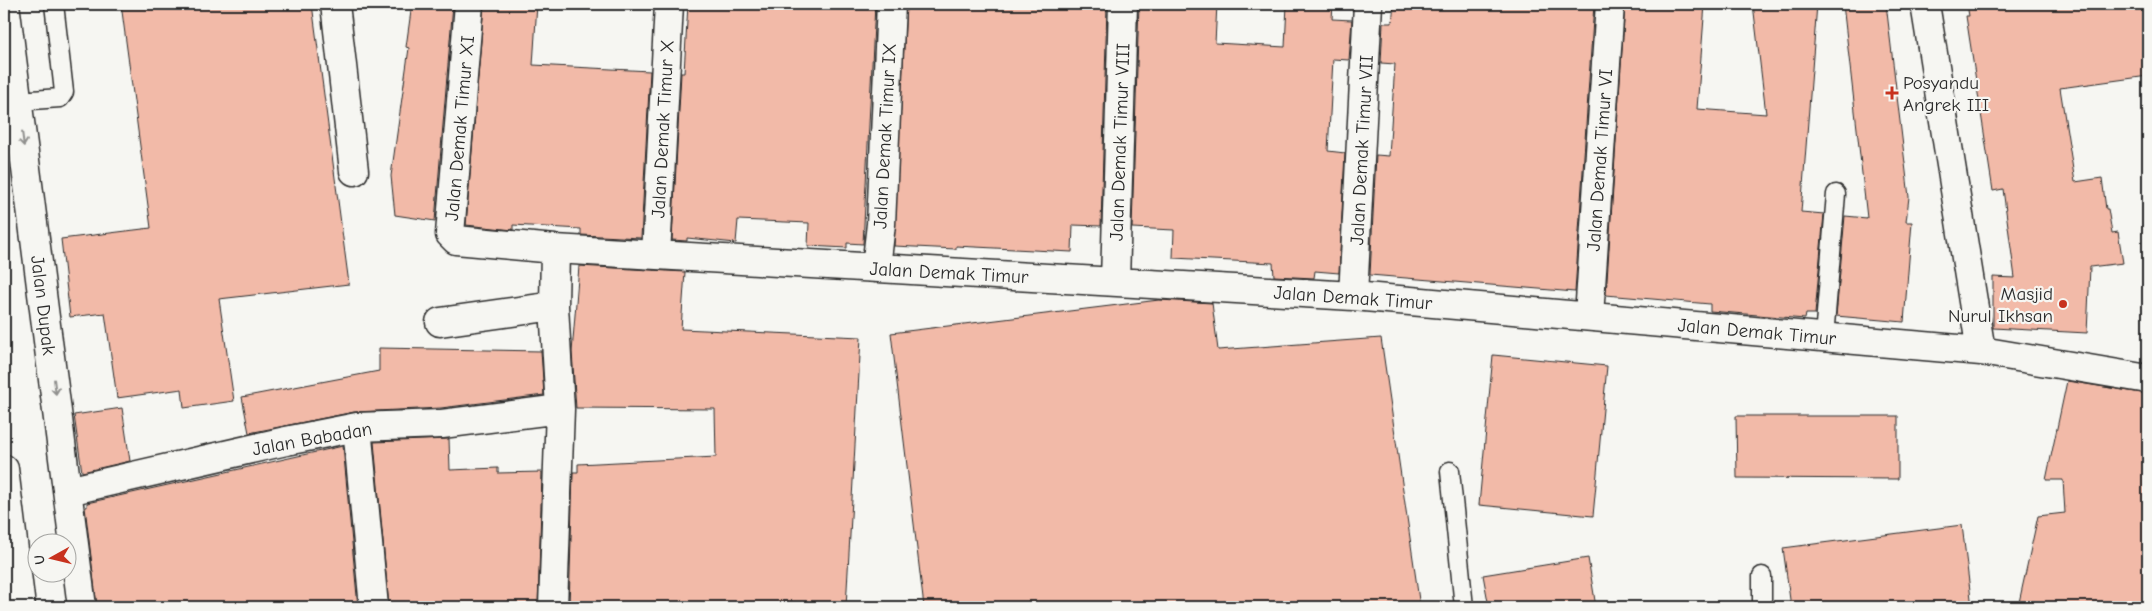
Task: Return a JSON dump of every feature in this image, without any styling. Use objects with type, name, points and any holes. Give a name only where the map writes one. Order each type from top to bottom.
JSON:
[{"type":"street","name":"Jalan Dupak","points":[[5,4],[82,607]]},
{"type":"street","points":[[335,4],[354,172]]},
{"type":"street","name":"Jalan Demak Timur XI","points":[[469,4],[450,234],[456,240],[555,249]]},
{"type":"street","name":"Jalan Demak Timur X","points":[[656,255],[669,4]]},
{"type":"street","name":"Jalan Demak Timur IX","points":[[876,268],[881,224],[891,4]]},
{"type":"street","name":"Jalan Demak Timur VIII","points":[[1115,281],[1123,4]]},
{"type":"street","name":"Jalan Demak Timur VII","points":[[1353,296],[1368,4]]},
{"type":"street","name":"Jalan Demak Timur VI","points":[[1589,316],[1610,4]]},
{"type":"street","points":[[1924,4],[1981,351]]},
{"type":"street","points":[[553,607],[560,410],[554,306],[555,249]]},
{"type":"street","name":"Jalan Demak Timur","points":[[555,249],[1353,296],[1981,351],[2148,379]]},
{"type":"street","points":[[440,322],[554,306]]},
{"type":"street","name":"Jalan Babadan","points":[[68,491],[286,441],[357,427],[442,424],[560,410]]},
{"type":"street","points":[[357,427],[374,607]]},
{"type":"street","points":[[4,469],[21,607]]},
{"type":"lane","points":[[18,101],[60,98],[64,92],[54,4]]},
{"type":"lane","points":[[1824,337],[1836,194]]},
{"type":"lane","points":[[1450,471],[1464,607]]},
{"type":"lane","points":[[1762,576],[1762,607]]},
{"type":"building","points":[[121,4],[312,4],[349,284],[219,299],[234,401],[184,408],[182,389],[117,398],[105,313],[70,317],[61,239],[151,228]]},
{"type":"building","points":[[412,4],[453,4],[435,221],[395,215],[391,176],[409,48],[406,47]]},
{"type":"building","points":[[484,4],[537,4],[533,65],[650,71],[641,238],[581,235],[581,229],[513,225],[513,230],[466,225]]},
{"type":"building","points":[[688,4],[875,4],[863,244],[847,243],[847,248],[808,246],[809,223],[738,220],[736,243],[687,238],[687,241],[672,240],[681,73],[684,73]]},
{"type":"building","points":[[906,4],[1107,4],[1101,226],[1073,225],[1072,252],[956,246],[956,249],[894,246]]},
{"type":"building","points":[[1139,4],[1217,4],[1215,43],[1285,47],[1287,4],[1333,4],[1332,19],[1352,20],[1349,60],[1333,59],[1328,151],[1345,153],[1339,273],[1315,271],[1314,278],[1274,276],[1273,263],[1173,258],[1174,230],[1132,228]]},
{"type":"building","points":[[1394,4],[1594,4],[1575,292],[1370,275],[1376,155],[1389,156],[1395,64],[1381,63],[1383,23],[1392,23]]},
{"type":"building","points":[[1625,4],[1705,4],[1697,109],[1766,114],[1753,4],[1817,4],[1801,212],[1824,214],[1815,314],[1806,314],[1805,319],[1710,311],[1710,304],[1606,295]]},
{"type":"building","points":[[1843,4],[1886,4],[1909,197],[1906,222],[1912,222],[1904,322],[1836,316],[1845,216],[1867,218]]},
{"type":"building","points":[[1967,4],[2148,4],[2148,76],[2060,88],[2075,182],[2102,178],[2106,209],[2108,209],[2112,233],[2118,232],[2123,263],[2090,267],[2087,333],[1993,328],[1993,277],[2015,278],[2003,189],[1993,191],[1966,16],[1969,16]]},
{"type":"building","points":[[579,266],[685,272],[681,329],[861,337],[846,607],[569,607],[573,472],[578,472],[578,464],[716,457],[715,409],[576,408],[572,352]]},
{"type":"building","points":[[1159,300],[1212,303],[1218,350],[1381,338],[1420,607],[924,607],[891,333]]},
{"type":"building","points":[[379,348],[541,351],[544,395],[441,408],[354,412],[249,433],[242,397],[379,371]]},
{"type":"building","points":[[1493,355],[1607,366],[1593,516],[1479,505]]},
{"type":"building","points":[[2067,381],[2148,394],[2148,607],[2018,607],[2038,516],[2065,513],[2063,480],[2046,480]]},
{"type":"building","points":[[122,408],[130,461],[82,472],[74,415]]},
{"type":"building","points":[[1736,416],[1898,416],[1898,479],[1737,478]]},
{"type":"building","points":[[449,439],[450,470],[498,468],[498,473],[542,472],[538,607],[389,607],[374,442]]},
{"type":"building","points":[[343,446],[358,607],[97,607],[85,507],[87,507],[87,503]]},
{"type":"building","points":[[1962,525],[1972,607],[1791,607],[1783,548]]},
{"type":"building","points":[[1588,558],[1596,607],[1489,607],[1483,575]]},
{"type":"place","name":"Posyandu Angrek III","points":[[1892,93]]},
{"type":"place","name":"Masjid Nurul Ikhsan","points":[[2063,304]]}]
